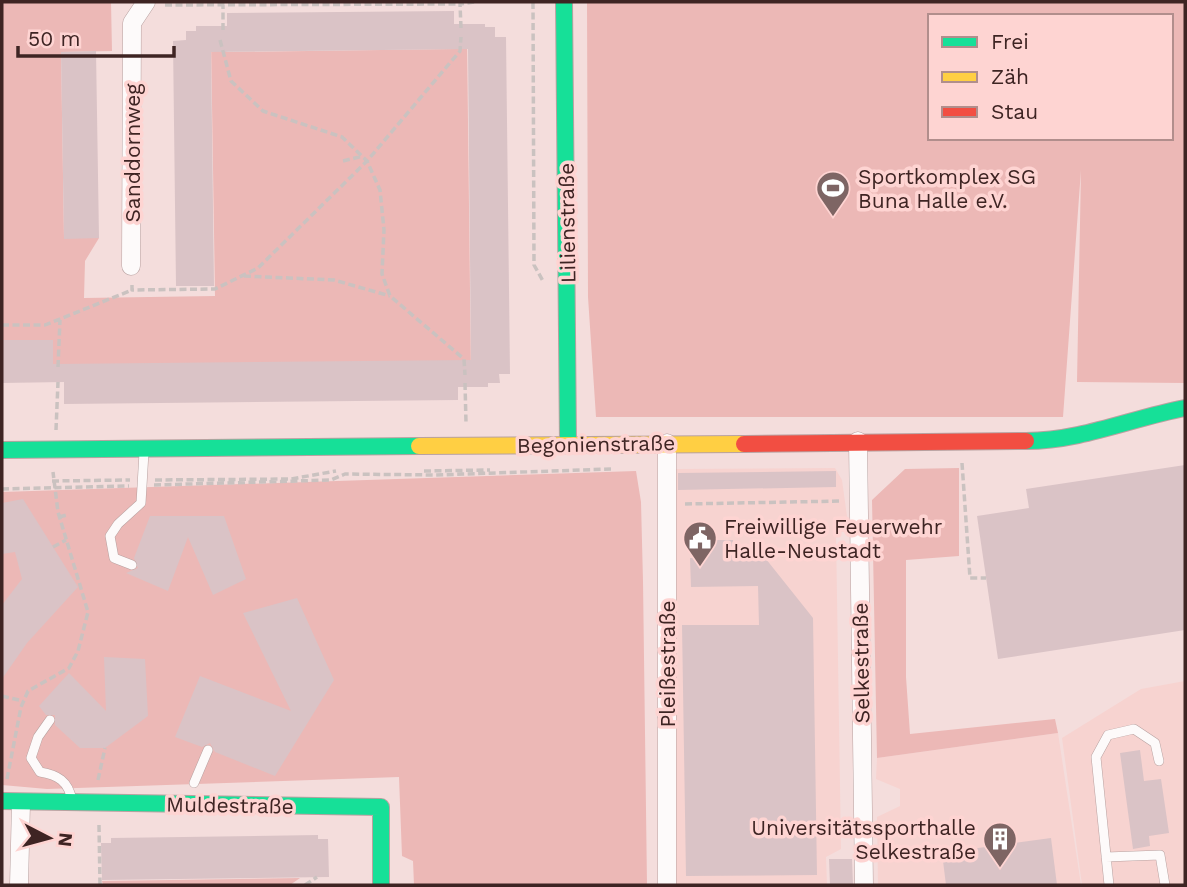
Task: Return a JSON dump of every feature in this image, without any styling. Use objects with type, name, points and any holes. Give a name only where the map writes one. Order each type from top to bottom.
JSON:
[{"type":"street","name":"Lilienstraße","points":[[564,2],[568,444]]},
{"type":"street","name":"Sanddornweg","points":[[131,266],[132,23],[145,3]]},
{"type":"street","name":"Begonienstraße","points":[[2,450],[1062,439],[1092,433],[1147,415],[1185,408]]},
{"type":"street","name":"Selkestraße","points":[[858,441],[864,885]]},
{"type":"street","name":"Pleißestraße","points":[[667,443],[667,885]]},
{"type":"street","name":"Muldestraße","points":[[4,795],[21,803],[381,807],[381,885]]},
{"type":"street","points":[[19,885],[21,803]]},
{"type":"lane","points":[[132,565],[114,558],[110,536],[118,524],[141,503],[144,450]]},
{"type":"lane","points":[[50,720],[38,737],[31,758],[40,772],[57,776],[68,785],[72,803]]},
{"type":"lane","points":[[1110,885],[1096,757],[1108,735],[1134,729],[1155,743],[1158,761]]},
{"type":"lane","points":[[194,783],[208,750]]},
{"type":"lane","points":[[1106,857],[1160,855],[1165,885]]},
{"type":"path","points":[[145,3],[223,5],[474,2]]},
{"type":"path","points":[[533,2],[534,265],[548,291]]},
{"type":"path","points":[[460,4],[461,27]]},
{"type":"path","points":[[223,5],[223,30]]},
{"type":"path","points":[[2,326],[46,325],[132,290],[215,289],[258,268],[367,161],[460,51],[461,37]]},
{"type":"path","points":[[219,40],[231,81],[263,111],[342,136],[367,161],[380,190],[384,230],[382,274],[390,296]]},
{"type":"path","points":[[343,161],[363,156]]},
{"type":"path","points":[[131,266],[132,290]]},
{"type":"path","points":[[240,276],[264,275],[334,281],[390,296],[464,359],[465,375]]},
{"type":"path","points":[[58,367],[60,319]]},
{"type":"path","points":[[58,382],[56,435],[68,434]]},
{"type":"path","points":[[465,383],[467,447]]},
{"type":"path","points":[[962,441],[970,578],[986,578]]},
{"type":"path","points":[[4,795],[27,691],[69,667],[78,651],[88,612],[59,517],[52,488],[52,466]]},
{"type":"path","points":[[2,489],[52,488],[142,483],[291,478],[350,469],[481,471],[620,467],[436,475],[345,474],[331,480],[142,483],[52,481]]},
{"type":"path","points":[[667,504],[858,501]]},
{"type":"path","points":[[59,517],[67,515]]},
{"type":"path","points":[[53,547],[66,540]]},
{"type":"path","points":[[2,696],[23,701]]},
{"type":"path","points":[[97,803],[99,774],[106,748]]},
{"type":"path","points":[[87,823],[99,822],[100,885]]},
{"type":"path","points":[[305,885],[317,877]]},
{"type":"shaded area","points":[[2,2],[111,2],[112,51],[61,52],[64,238],[99,238],[85,261],[84,298],[215,296],[211,40],[227,52],[454,49],[467,37],[471,375],[53,367],[52,340],[2,340]]},
{"type":"shaded area","name":"Sportkomplex SG Buna Halle e.V.","points":[[587,2],[1185,2],[1185,383],[1077,382],[1081,170],[1063,417],[596,417],[588,297]]},
{"type":"shaded area","points":[[835,468],[842,480],[849,531],[836,533],[841,849],[826,857],[827,885],[676,885],[676,469]]},
{"type":"shaded area","points":[[959,468],[959,556],[906,560],[906,677],[910,734],[1055,719],[1058,733],[877,758],[872,500],[905,469]]},
{"type":"shaded area","points":[[636,471],[641,502],[647,885],[414,885],[413,861],[402,856],[399,777],[47,789],[2,785],[2,492]]},
{"type":"shaded area","points":[[1185,681],[1185,885],[1082,885],[1062,738],[1141,689]]},
{"type":"shaded area","points":[[1058,733],[1081,885],[878,885],[877,817],[900,806],[900,789],[876,779],[877,758]]},
{"type":"shaded area","points":[[300,878],[290,885],[103,885],[102,881]]},
{"type":"building","points":[[454,11],[454,24],[485,24],[485,27],[495,27],[495,37],[506,37],[510,374],[499,374],[500,383],[488,383],[488,387],[458,387],[458,400],[64,404],[64,382],[2,383],[2,340],[53,340],[53,364],[471,360],[468,49],[211,52],[214,286],[176,286],[173,41],[186,40],[186,31],[196,31],[196,26],[227,26],[227,13]]},
{"type":"building","points":[[96,51],[99,238],[64,239],[61,52]]},
{"type":"building","points":[[1185,465],[1185,630],[998,659],[977,516],[1029,508],[1026,489]]},
{"type":"building","points":[[836,471],[836,487],[678,490],[678,473]]},
{"type":"building","points":[[23,499],[78,587],[27,643],[2,679],[2,605],[22,579],[15,552],[2,554],[2,503]]},
{"type":"building","points":[[150,516],[224,516],[246,579],[213,595],[188,537],[168,591],[126,573],[138,568],[134,558]]},
{"type":"building","points":[[694,540],[733,540],[733,550],[765,549],[766,559],[813,618],[817,875],[686,876],[682,625],[759,625],[758,586],[691,587],[690,558],[695,558]]},
{"type":"building","points":[[297,598],[334,680],[275,776],[215,752],[210,743],[202,747],[175,737],[200,676],[291,711],[243,613]]},
{"type":"building","points":[[104,657],[145,659],[148,716],[105,748],[80,748],[55,725],[55,715],[46,715],[39,706],[69,673],[106,711]]},
{"type":"building","points":[[1140,750],[1144,781],[1161,779],[1169,833],[1149,836],[1150,846],[1133,849],[1120,753]]},
{"type":"building","points":[[318,835],[318,839],[328,839],[329,877],[102,880],[101,843],[111,843],[111,838]]},
{"type":"building","name":"Universitätssporthalle Selkestraße","points":[[1051,838],[1057,885],[946,885],[942,853]]},
{"type":"building","points":[[829,859],[852,859],[853,885],[830,885]]},
{"type":"traffic: fast","points":[[564,2],[568,444]]},
{"type":"traffic: fast","points":[[1026,441],[1087,433],[1185,408]]},
{"type":"traffic: fast","points":[[2,450],[419,446]]},
{"type":"traffic: fast","points":[[2,801],[381,807],[381,885]]},
{"type":"traffic: slow","points":[[419,446],[744,444]]},
{"type":"traffic: jam","points":[[744,444],[1026,441]]},
{"type":"place","name":"Sportkomplex SG Buna Halle e.V.","points":[[833,218]]},
{"type":"place","name":"Freiwillige Feuerwehr Halle-Neustadt","points":[[700,568]]},
{"type":"place","name":"Universitätssporthalle Selkestraße","points":[[1000,869]]}]
